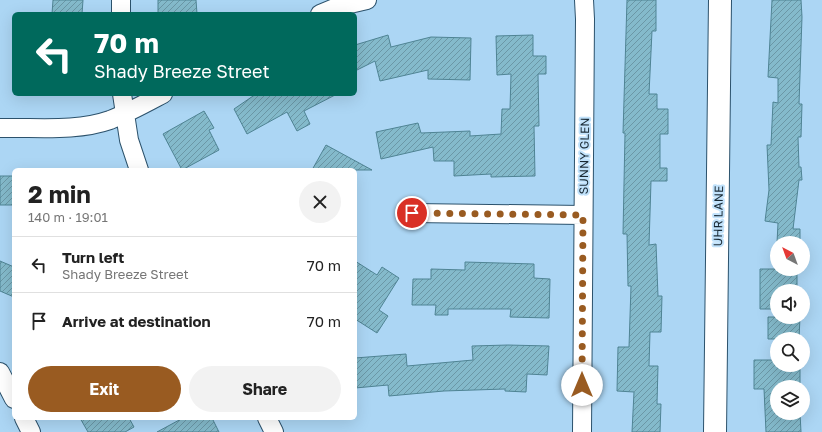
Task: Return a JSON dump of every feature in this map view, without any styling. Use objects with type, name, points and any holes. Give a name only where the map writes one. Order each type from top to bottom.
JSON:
[{"type":"street","points":[[121,0],[121,12]]},
{"type":"street","points":[[325,12],[337,7],[367,0]]},
{"type":"street","name":"SUNNY GLEN","points":[[582,432],[584,0]]},
{"type":"street","name":"UHR LANE","points":[[715,432],[720,0]]},
{"type":"street","points":[[122,96],[123,114],[128,140],[138,168]]},
{"type":"street","points":[[0,128],[86,125],[110,120],[159,96]]},
{"type":"street","points":[[412,213],[583,215]]},
{"type":"street","points":[[0,372],[12,395]]},
{"type":"street","points":[[25,420],[31,432]]},
{"type":"street","points":[[268,420],[274,432]]},
{"type":"building","points":[[53,0],[83,0],[82,12],[52,12]]},
{"type":"building","points":[[158,0],[196,0],[197,12],[158,12]]},
{"type":"building","points":[[627,0],[656,0],[656,31],[652,31],[649,94],[657,94],[657,109],[668,109],[668,134],[660,134],[660,168],[667,168],[667,181],[651,181],[649,245],[656,244],[658,296],[662,296],[661,332],[650,332],[649,366],[658,366],[657,404],[661,404],[660,432],[632,432],[634,392],[617,391],[618,347],[629,347],[631,286],[628,286],[627,234],[623,234],[625,133],[623,133]]},
{"type":"building","points":[[772,0],[801,0],[802,17],[799,104],[802,104],[801,137],[798,137],[799,167],[801,167],[802,180],[799,180],[793,229],[800,229],[800,236],[777,236],[778,223],[765,221],[769,190],[767,145],[771,145],[773,102],[778,103],[778,78],[768,77]]},
{"type":"building","points":[[388,35],[391,47],[431,37],[471,38],[470,80],[428,79],[428,70],[380,81],[375,61],[357,70],[357,44]]},
{"type":"building","points":[[533,35],[533,56],[546,56],[546,74],[538,74],[539,126],[534,126],[535,176],[491,177],[491,174],[454,176],[454,161],[434,161],[433,147],[381,159],[376,132],[418,123],[421,133],[470,131],[470,136],[501,134],[502,109],[510,109],[511,74],[497,75],[496,36]]},
{"type":"building","points":[[253,96],[333,96],[304,111],[310,124],[297,131],[287,112],[247,134],[234,109]]},
{"type":"building","points":[[204,111],[214,128],[209,130],[219,150],[186,168],[181,168],[163,134]]},
{"type":"building","points":[[326,145],[372,170],[357,170],[357,168],[313,168]]},
{"type":"building","points":[[0,176],[12,176],[12,205],[0,205]]},
{"type":"building","points":[[0,261],[12,266],[12,296],[0,291]]},
{"type":"building","points":[[357,262],[377,275],[382,267],[399,278],[379,310],[388,316],[377,333],[357,320]]},
{"type":"building","points":[[465,262],[534,264],[534,278],[550,279],[549,318],[510,317],[511,309],[448,309],[448,315],[435,315],[436,305],[412,305],[413,279],[431,279],[431,269],[465,270]]},
{"type":"building","points":[[760,269],[770,269],[770,276],[797,276],[797,284],[770,284],[770,309],[760,309]]},
{"type":"building","points":[[768,317],[770,317],[770,324],[800,324],[799,332],[770,332],[770,339],[768,339]]},
{"type":"building","points":[[472,346],[549,346],[547,375],[527,374],[526,392],[505,391],[505,389],[444,391],[389,396],[388,385],[357,388],[357,358],[406,354],[407,366],[473,360]]},
{"type":"building","points":[[754,360],[770,360],[770,372],[800,372],[800,380],[770,380],[770,420],[800,420],[801,432],[766,432],[764,389],[754,389]]},
{"type":"building","points":[[81,420],[130,420],[134,427],[125,432],[88,432]]},
{"type":"building","points":[[179,420],[213,420],[219,432],[157,432]]},
{"type":"route","points":[[412,213],[583,215],[582,385]]}]
